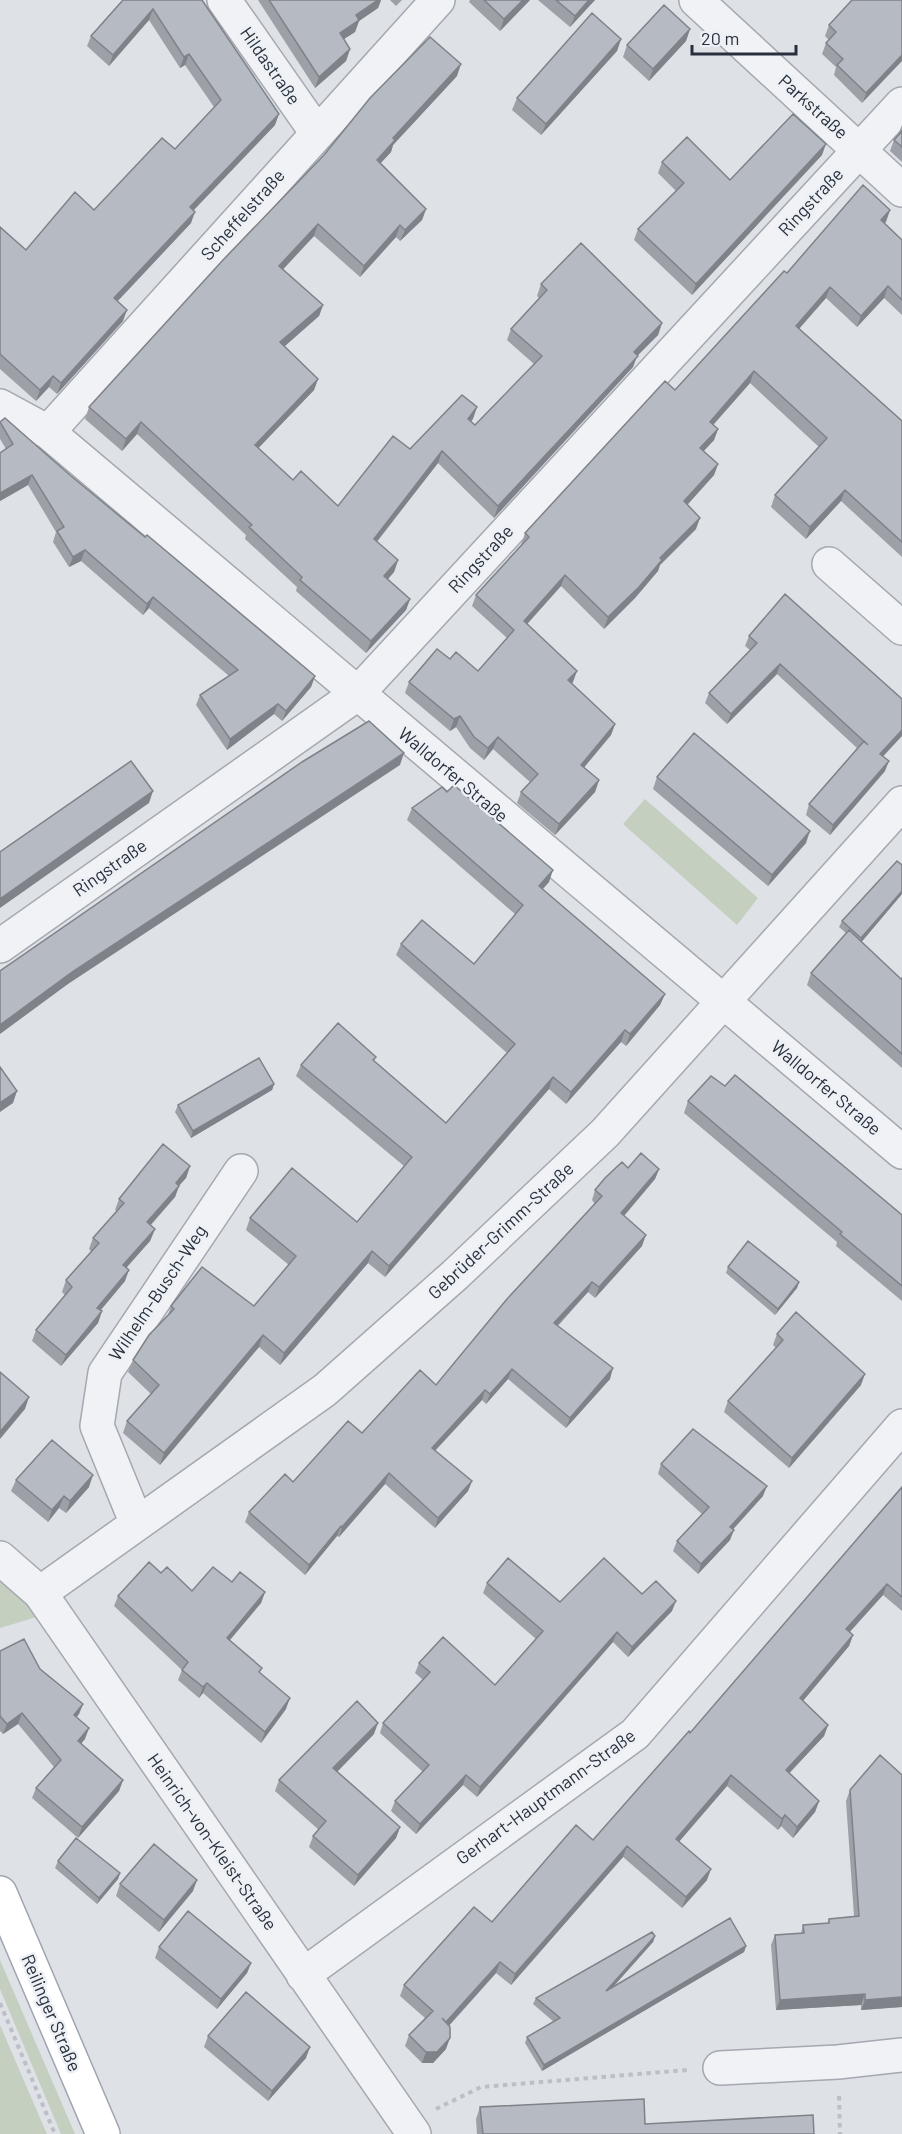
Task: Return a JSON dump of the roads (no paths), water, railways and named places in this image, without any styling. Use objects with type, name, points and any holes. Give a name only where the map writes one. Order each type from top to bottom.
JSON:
[{"type":"main road","name":"Reilinger Straße","points":[[0,1893],[103,2134]]},
{"type":"street","name":"Hildastraße","points":[[224,0],[316,133]]},
{"type":"street","name":"Scheffelstraße","points":[[48,432],[438,0]]},
{"type":"street","name":"Parkstraße","points":[[696,0],[902,190]]},
{"type":"street","name":"Ringstraße","points":[[0,946],[357,694],[902,104]]},
{"type":"street","name":"Walldorfer Straße","points":[[0,406],[48,432],[902,1152]]},
{"type":"street","points":[[829,564],[902,628]]},
{"type":"street","name":"Gebrüder-Grimm-Straße","points":[[40,1593],[325,1390],[447,1283],[605,1133],[902,803]]},
{"type":"street","name":"Wilhelm-Busch-Weg","points":[[137,1524],[97,1426],[105,1373],[241,1171]]},
{"type":"street","name":"Gerhart-Hauptmann-Straße","points":[[303,1975],[635,1734],[902,1426]]},
{"type":"street","name":"Heinrich-von-Kleist-Straße","points":[[0,1558],[40,1593],[411,2129]]},
{"type":"street","points":[[720,2068],[838,2062],[902,2055]]}]
